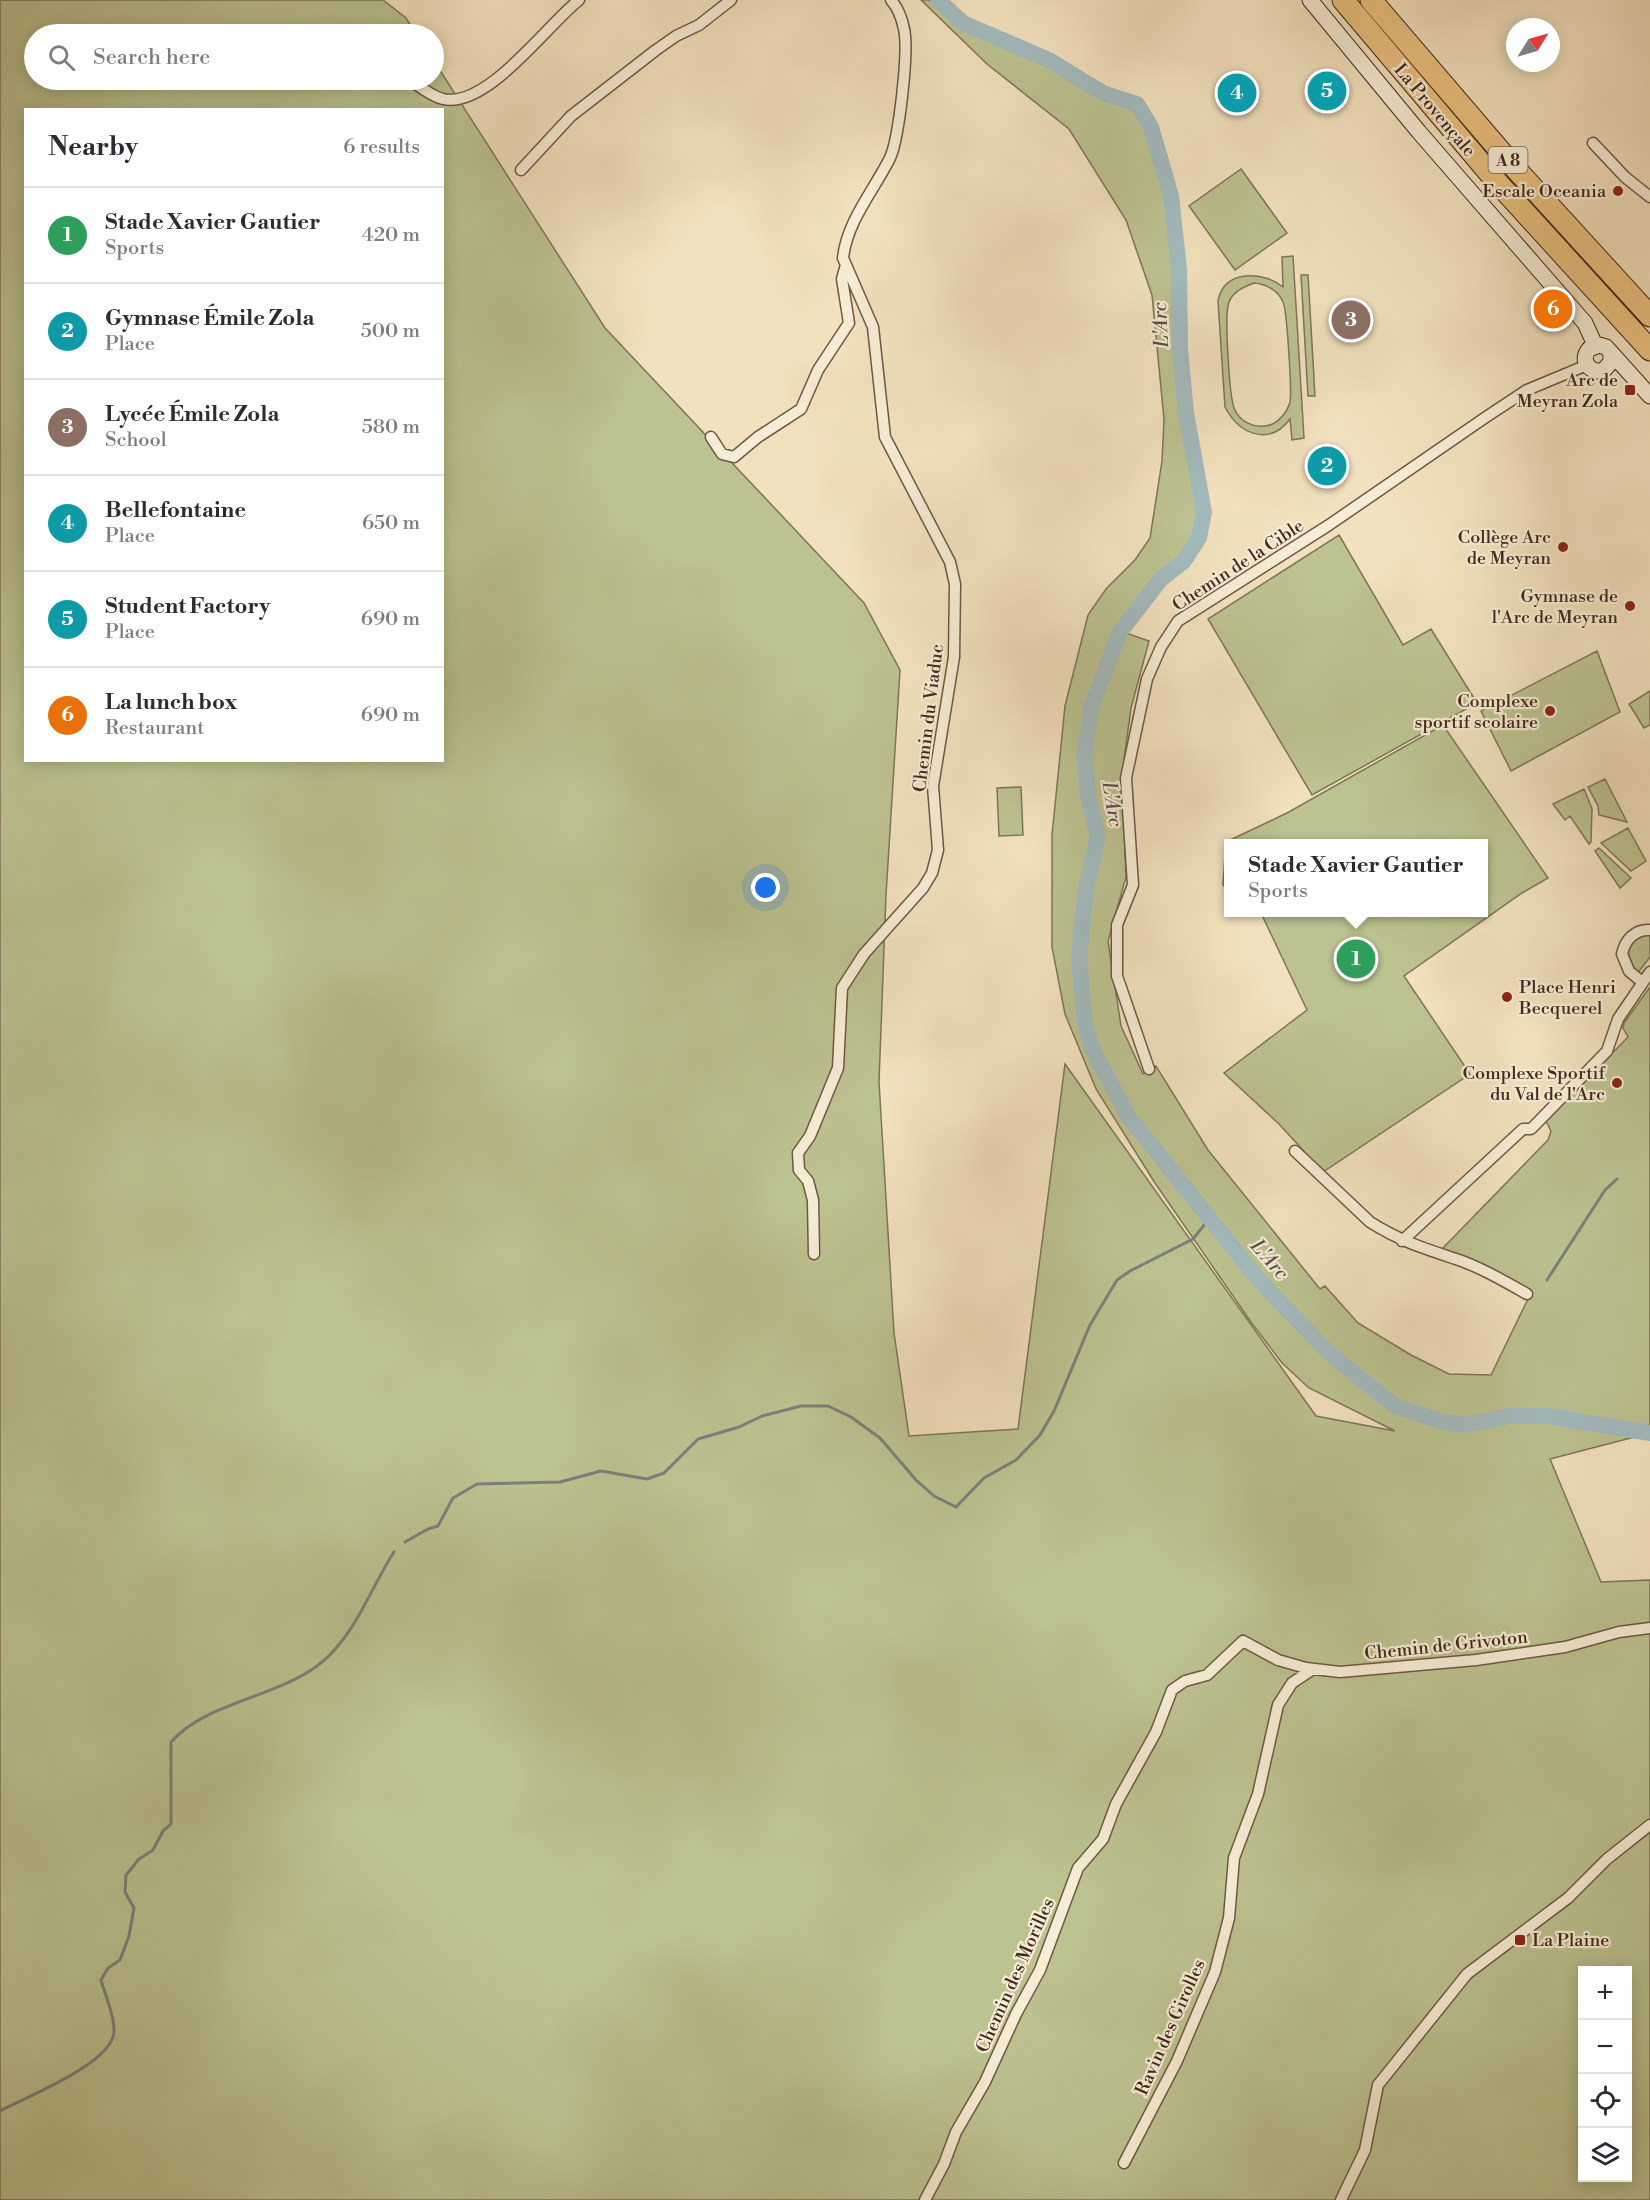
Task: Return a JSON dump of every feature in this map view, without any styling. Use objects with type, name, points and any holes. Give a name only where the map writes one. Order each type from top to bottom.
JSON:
[{"type":"highway","name":"La Provençale","points":[[1343,0],[1497,182],[1650,350]]},
{"type":"highway","name":"La Provençale","points":[[1371,0],[1514,167],[1650,316]]},
{"type":"main road","points":[[1310,0],[1419,132],[1585,323],[1595,345]]},
{"type":"main road","points":[[1595,345],[1606,347],[1650,396]]},
{"type":"main road","points":[[1595,345],[1587,352],[1587,365],[1596,372],[1607,369],[1634,379]]},
{"type":"main road","points":[[1607,369],[1611,362],[1611,353]]},
{"type":"street","points":[[424,90],[444,99],[465,96],[495,82],[579,0]]},
{"type":"street","points":[[521,170],[572,116],[663,45],[707,20],[731,0]]},
{"type":"street","points":[[711,437],[722,454],[734,457],[758,437],[801,409],[818,370],[849,322],[842,279],[845,268],[844,248],[866,198],[890,156],[900,112],[905,30],[896,6],[891,0]]},
{"type":"street","points":[[1593,143],[1625,177],[1650,197]]},
{"type":"street","name":"Chemin du Viaduc","points":[[814,1254],[813,1200],[808,1181],[799,1170],[798,1153],[810,1136],[838,1068],[842,988],[864,954],[923,888],[932,873],[938,850],[933,786],[954,657],[955,584],[950,562],[885,437],[873,327],[845,268]]},
{"type":"street","name":"Chemin de la Cible","points":[[1149,1069],[1117,976],[1117,925],[1133,885],[1126,778],[1147,679],[1161,647],[1178,621],[1329,525],[1486,417],[1527,390],[1587,365]]},
{"type":"street","points":[[1642,982],[1629,971],[1622,954],[1630,938],[1640,931],[1650,930]]},
{"type":"street","points":[[1402,1241],[1523,1129],[1531,1129],[1538,1123],[1600,1059],[1612,1041],[1618,1019],[1650,972]]},
{"type":"street","points":[[1295,1151],[1370,1222],[1402,1241],[1464,1262],[1527,1294]]},
{"type":"street","name":"Chemin de Grivoton","points":[[1249,1643],[1278,1660],[1313,1669],[1340,1672],[1476,1660],[1565,1647],[1619,1632],[1650,1628]]},
{"type":"street","name":"Chemin des Morilles","points":[[925,2200],[944,2164],[956,2132],[985,2082],[1016,2014],[1040,1970],[1078,1868],[1086,1856],[1097,1848],[1106,1832],[1116,1804],[1156,1732],[1172,1690],[1185,1681],[1207,1675],[1238,1643],[1243,1641],[1249,1643]]},
{"type":"street","name":"Ravin des Girolles","points":[[1124,2163],[1177,2061],[1215,1972],[1229,1918],[1234,1858],[1258,1794],[1278,1705],[1292,1683],[1313,1669]]},
{"type":"street","points":[[1341,2200],[1365,2150],[1378,2085],[1467,1974],[1568,1898],[1607,1859],[1650,1825]]},
{"type":"green space","points":[[0,0],[383,0],[406,18],[410,24],[24,24],[24,90],[444,90],[444,77],[605,328],[864,603],[900,670],[886,895],[879,1082],[894,1333],[909,1436],[1018,1429],[1065,1064],[1316,1416],[1395,1431],[1309,1388],[1282,1363],[1155,1183],[1096,1089],[1065,1014],[1052,947],[1052,835],[1065,706],[1088,615],[1106,589],[1135,560],[1150,538],[1162,461],[1164,419],[1152,295],[1126,220],[1069,129],[987,64],[921,0],[938,0],[963,23],[1049,60],[1103,93],[1137,104],[1151,127],[1171,196],[1179,269],[1180,349],[1187,423],[1204,512],[1199,538],[1184,561],[1160,580],[1120,631],[1149,641],[1131,708],[1122,775],[1126,877],[1108,941],[1121,1026],[1143,1074],[1156,1066],[1208,1150],[1320,1289],[1325,1286],[1358,1323],[1411,1355],[1449,1374],[1491,1375],[1527,1301],[1526,1296],[1440,1251],[1548,1140],[1551,1131],[1546,1121],[1628,1037],[1623,1028],[1624,1023],[1650,987],[1650,1433],[1550,1459],[1601,1582],[1650,1580],[1650,2200],[0,2200]]},
{"type":"green space","points":[[1241,169],[1287,233],[1235,270],[1189,206]]},
{"type":"green space","points":[[1293,256],[1304,438],[1292,440],[1290,419],[1282,428],[1273,433],[1255,434],[1238,424],[1225,407],[1218,301],[1221,291],[1228,283],[1245,276],[1266,278],[1283,287],[1282,257]],"holes":[[[1258,284],[1275,291],[1285,308],[1290,384],[1290,402],[1287,410],[1274,423],[1260,426],[1252,425],[1244,420],[1235,410],[1229,376],[1227,326],[1231,297],[1246,286]]]},
{"type":"green space","points":[[1301,275],[1308,275],[1315,396],[1308,396]]},
{"type":"green space","points":[[1339,535],[1403,645],[1431,629],[1477,703],[1312,795],[1208,619]]},
{"type":"green space","name":"Complexe sportif scolaire","points":[[1597,651],[1620,712],[1511,771],[1481,711]]},
{"type":"green space","points":[[1650,691],[1650,725],[1644,728],[1629,704]]},
{"type":"green space","points":[[1443,725],[1548,878],[1488,917],[1488,839],[1232,839],[1287,813]]},
{"type":"green space","points":[[1605,779],[1627,822],[1599,815],[1598,806],[1588,787]]},
{"type":"green space","points":[[1021,787],[1023,835],[999,836],[997,788]]},
{"type":"green space","points":[[1584,789],[1592,809],[1591,842],[1589,844],[1570,816],[1565,820],[1553,804]]},
{"type":"green space","points":[[1628,828],[1646,861],[1631,871],[1601,843]]},
{"type":"green space","points":[[1599,848],[1631,878],[1620,888],[1595,851]]},
{"type":"green space","points":[[1263,917],[1488,917],[1404,976],[1470,1074],[1323,1172],[1279,1124],[1224,1073],[1307,1010]]},
{"type":"green space","points":[[1650,934],[1650,957],[1637,974],[1630,960],[1628,949],[1634,940]]},
{"type":"waterway","name":"L'Arc","points":[[938,0],[963,23],[1049,60],[1103,93],[1137,104],[1151,127],[1171,196],[1179,269],[1180,349],[1186,413],[1204,512],[1199,538],[1184,561],[1160,580],[1120,632],[1091,708],[1084,756],[1089,801],[1098,837],[1086,888],[1079,959],[1085,1024],[1093,1050],[1128,1116],[1258,1279],[1329,1353],[1395,1406],[1440,1421],[1465,1425],[1510,1416],[1548,1416],[1650,1433]]},
{"type":"waterway","points":[[1547,1280],[1605,1190],[1617,1179]]},
{"type":"waterway","points":[[405,1542],[438,1526],[453,1498],[477,1484],[560,1482],[601,1471],[647,1479],[664,1473],[698,1439],[739,1427],[762,1416],[801,1406],[828,1406],[851,1417],[880,1438],[916,1480],[934,1496],[956,1507],[984,1478],[1016,1460],[1040,1435],[1054,1411],[1090,1325],[1117,1280],[1193,1239],[1209,1219]]},
{"type":"waterway","points":[[0,2111],[48,2088],[86,2066],[111,2042],[114,2024],[101,1980],[108,1968],[120,1960],[129,1936],[134,1908],[125,1892],[126,1875],[139,1859],[153,1850],[163,1831],[171,1824],[171,1742],[186,1728],[204,1717],[284,1684],[321,1663],[344,1639],[394,1552]]},
{"type":"place","name":"Student Factory","points":[[1327,91]]},
{"type":"place","name":"Bellefontaine","points":[[1237,93]]},
{"type":"place","name":"Escale Oceania","points":[[1618,191]]},
{"type":"place","name":"La lunch box","points":[[1553,309]]},
{"type":"place","name":"Lycée Émile Zola","points":[[1351,320]]},
{"type":"place","name":"Arc de Meyran Zola","points":[[1630,390]]},
{"type":"place","name":"Gymnase Émile Zola","points":[[1327,466]]},
{"type":"place","name":"Collège Arc de Meyran","points":[[1563,547]]},
{"type":"place","name":"Gymnase de l'Arc de Meyran","points":[[1630,606]]},
{"type":"place","name":"Complexe sportif scolaire","points":[[1550,711]]},
{"type":"place","name":"Stade Xavier Gautier","points":[[1356,959]]},
{"type":"place","name":"Place Henri Becquerel","points":[[1507,997]]},
{"type":"place","name":"Complexe Sportif du Val de l'Arc","points":[[1617,1083]]},
{"type":"place","name":"La Plaine","points":[[1520,1940]]}]
